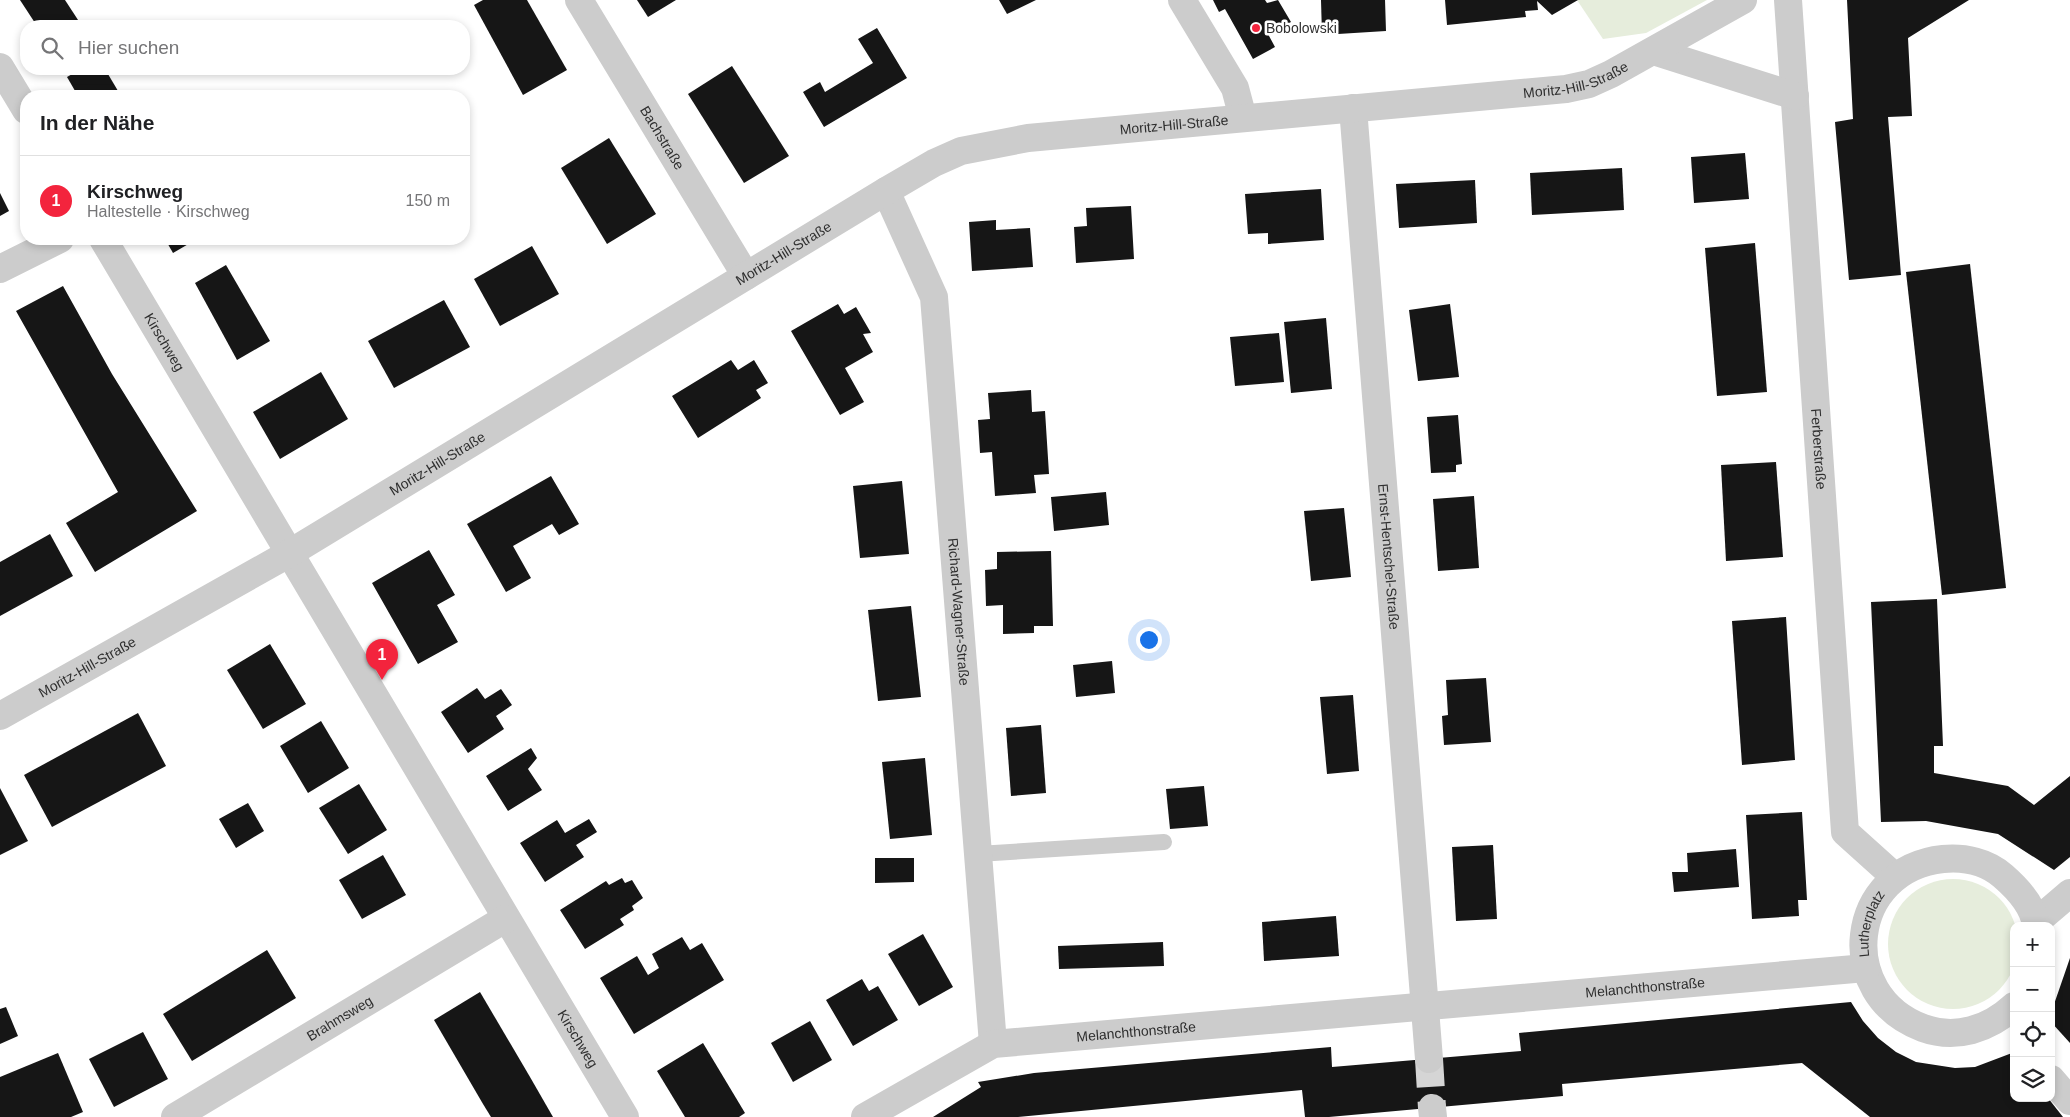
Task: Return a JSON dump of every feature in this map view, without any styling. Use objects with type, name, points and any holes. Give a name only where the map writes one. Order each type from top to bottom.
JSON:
[{"type":"street","name":"Bachstraße","points":[[579,0],[746,276]]},
{"type":"street","points":[[1182,0],[1235,88],[1243,118]]},
{"type":"street","name":"Moritz-Hill-Straße","points":[[0,716],[290,553],[886,191],[934,163],[961,151],[991,143],[1566,89],[1604,78],[1743,0]]},
{"type":"street","name":"Ferberstraße","points":[[1788,0],[1845,832],[1895,877]]},
{"type":"street","points":[[1653,51],[1795,96]]},
{"type":"street","points":[[0,67],[20,100]]},
{"type":"street","name":"Ernst-Hentschel-Straße","points":[[1354,108],[1425,1006]]},
{"type":"street","name":"Richard-Wagner-Straße","points":[[886,191],[934,297],[992,1044]]},
{"type":"street","points":[[0,269],[48,245]]},
{"type":"street","name":"Kirschweg","points":[[107,245],[505,919],[625,1117]]},
{"type":"street","name":"Lutherplatz","points":[[2009,1020],[1969,1032],[1936,1032],[1905,1021],[1880,998],[1866,968],[1863,935],[1874,903],[1895,877],[1926,861],[1960,858],[1994,868],[2020,891],[2035,922]]},
{"type":"street","points":[[2038,922],[2070,894]]},
{"type":"street","name":"Brahmsweg","points":[[175,1117],[505,919]]},
{"type":"street","name":"Melanchthonstraße","points":[[866,1117],[992,1044],[1866,968]]},
{"type":"street","points":[[1425,1006],[1429,1059]]},
{"type":"street","points":[[2055,1084],[2070,1101]]},
{"type":"lane","points":[[978,854],[1164,842]]},
{"type":"green space","points":[[1577,0],[1707,0],[1646,33],[1603,39]]},
{"type":"green space","points":[[1953,879],[1966,880],[1978,884],[1999,898],[2014,922],[2010,922],[2010,974],[1999,990],[1978,1004],[1966,1008],[1953,1009],[1940,1008],[1928,1004],[1907,990],[1893,969],[1889,957],[1888,944],[1889,931],[1893,919],[1907,898],[1928,884],[1940,880]]},
{"type":"building","points":[[20,0],[65,0],[78,20],[33,20]]},
{"type":"building","points":[[483,0],[527,0],[567,70],[523,95],[474,5]]},
{"type":"building","points":[[637,0],[676,0],[648,17]]},
{"type":"building","points":[[999,0],[1036,0],[1007,14]]},
{"type":"building","points":[[1213,0],[1265,0],[1267,3],[1278,0],[1291,22],[1268,34],[1275,47],[1253,59],[1225,9],[1219,12]]},
{"type":"building","points":[[1321,0],[1385,0],[1386,31],[1322,35]]},
{"type":"building","points":[[1445,0],[1578,0],[1552,15],[1537,1],[1538,10],[1525,11],[1526,17],[1447,25]]},
{"type":"building","points":[[1847,0],[1969,0],[1908,38],[1912,116],[1888,117],[1901,275],[1849,280],[1835,122],[1853,119]]},
{"type":"building","points":[[877,28],[907,78],[824,127],[803,92],[820,82],[825,92],[873,63],[858,39]]},
{"type":"building","points":[[732,66],[789,156],[744,183],[688,94]]},
{"type":"building","points":[[70,75],[109,75],[117,90],[75,90],[67,77]]},
{"type":"building","points":[[609,138],[656,214],[607,244],[561,168]]},
{"type":"building","points":[[1745,153],[1749,199],[1694,203],[1691,157]]},
{"type":"building","points":[[1622,168],[1624,210],[1532,215],[1530,173]]},
{"type":"building","points":[[1475,180],[1477,223],[1399,228],[1396,184]]},
{"type":"building","points":[[1321,189],[1324,240],[1268,244],[1268,233],[1248,234],[1245,194]]},
{"type":"building","points":[[0,193],[9,211],[0,216]]},
{"type":"building","points":[[1131,206],[1134,259],[1076,263],[1074,227],[1087,226],[1086,208]]},
{"type":"building","points":[[996,220],[996,230],[1030,228],[1033,267],[972,271],[969,222]]},
{"type":"building","points":[[1755,243],[1767,392],[1717,396],[1705,248]]},
{"type":"building","points":[[168,245],[187,245],[173,253]]},
{"type":"building","points":[[532,246],[559,294],[500,326],[474,279]]},
{"type":"building","points":[[1970,264],[2006,588],[1942,595],[1906,272]]},
{"type":"building","points":[[226,265],[270,341],[237,360],[195,283]]},
{"type":"building","points":[[63,286],[112,374],[197,511],[95,572],[66,523],[118,492],[16,311]]},
{"type":"building","points":[[444,300],[470,347],[394,388],[368,341]]},
{"type":"building","points":[[838,304],[844,314],[856,307],[871,333],[863,334],[873,352],[845,368],[864,402],[840,415],[791,331]]},
{"type":"building","points":[[1450,304],[1459,377],[1418,381],[1409,310]]},
{"type":"building","points":[[1326,318],[1332,389],[1291,393],[1284,322]]},
{"type":"building","points":[[1279,333],[1284,382],[1235,386],[1230,337]]},
{"type":"building","points":[[731,360],[738,370],[754,360],[768,383],[756,390],[761,398],[698,438],[672,396]]},
{"type":"building","points":[[321,372],[348,419],[280,459],[253,412]]},
{"type":"building","points":[[1031,390],[1032,412],[1045,411],[1049,474],[1034,475],[1036,493],[995,496],[992,452],[980,453],[978,420],[990,419],[988,393]]},
{"type":"building","points":[[1458,415],[1462,464],[1456,465],[1456,472],[1431,473],[1427,417]]},
{"type":"building","points":[[1776,462],[1783,557],[1726,561],[1721,465]]},
{"type":"building","points":[[551,476],[579,524],[559,535],[552,524],[513,546],[531,578],[506,592],[467,524]]},
{"type":"building","points":[[902,481],[909,554],[860,558],[853,486]]},
{"type":"building","points":[[1106,492],[1109,525],[1054,531],[1051,497]]},
{"type":"building","points":[[1474,496],[1479,568],[1438,571],[1433,499]]},
{"type":"building","points":[[1344,508],[1351,577],[1311,581],[1304,511]]},
{"type":"building","points":[[50,534],[73,576],[0,616],[0,562]]},
{"type":"building","points":[[429,550],[455,595],[437,605],[458,642],[418,664],[372,583]]},
{"type":"building","points":[[1051,551],[1053,626],[1034,626],[1034,633],[1003,634],[1003,605],[986,606],[985,570],[997,569],[997,552]]},
{"type":"building","points":[[1937,599],[1943,746],[1934,746],[1934,773],[2008,786],[2034,805],[2070,776],[2070,857],[2054,870],[1998,834],[1926,821],[1881,822],[1871,602]]},
{"type":"building","points":[[911,606],[921,697],[878,701],[868,610]]},
{"type":"building","points":[[1786,617],[1795,760],[1742,765],[1732,621]]},
{"type":"building","points":[[270,644],[306,704],[263,729],[227,670]]},
{"type":"building","points":[[1112,661],[1115,693],[1076,697],[1073,665]]},
{"type":"building","points":[[1486,678],[1491,742],[1444,745],[1442,716],[1448,715],[1446,680]]},
{"type":"building","points":[[477,688],[485,699],[501,689],[512,705],[496,716],[504,729],[468,753],[441,712]]},
{"type":"building","points":[[1353,695],[1359,771],[1327,774],[1320,697]]},
{"type":"building","points":[[138,713],[166,766],[52,827],[24,775]]},
{"type":"building","points":[[321,721],[349,768],[308,793],[280,746]]},
{"type":"building","points":[[1041,725],[1046,793],[1011,796],[1006,728]]},
{"type":"building","points":[[531,748],[537,758],[528,769],[542,790],[508,811],[486,776]]},
{"type":"building","points":[[925,758],[932,835],[890,839],[882,762]]},
{"type":"building","points":[[359,784],[387,830],[348,854],[319,808]]},
{"type":"building","points":[[1204,786],[1208,826],[1170,829],[1166,789]]},
{"type":"building","points":[[0,788],[28,841],[0,855]]},
{"type":"building","points":[[248,803],[264,831],[236,848],[219,819]]},
{"type":"building","points":[[1802,812],[1807,900],[1798,900],[1799,916],[1752,919],[1746,815]]},
{"type":"building","points":[[589,819],[597,832],[576,845],[584,857],[545,882],[520,843],[557,820],[565,833]]},
{"type":"building","points":[[1493,845],[1497,919],[1456,921],[1452,847]]},
{"type":"building","points":[[1736,849],[1739,887],[1674,892],[1672,872],[1688,872],[1687,853]]},
{"type":"building","points":[[383,855],[406,895],[362,919],[339,880]]},
{"type":"building","points":[[875,858],[914,858],[914,882],[875,883]]},
{"type":"building","points":[[622,878],[625,883],[632,880],[643,898],[632,906],[634,910],[620,919],[624,925],[585,949],[560,910],[606,881],[609,885]]},
{"type":"building","points":[[1336,916],[1339,956],[1264,961],[1262,922]]},
{"type":"building","points":[[923,934],[953,987],[919,1006],[888,954]]},
{"type":"building","points":[[682,937],[690,950],[702,943],[724,980],[634,1034],[600,978],[637,956],[648,975],[659,968],[652,954]]},
{"type":"building","points":[[1163,942],[1164,966],[1059,969],[1058,946]]},
{"type":"building","points":[[267,950],[296,998],[192,1061],[163,1014]]},
{"type":"building","points":[[2070,958],[2070,1043],[2055,1026],[2055,1001]]},
{"type":"building","points":[[862,979],[869,991],[878,986],[898,1020],[853,1046],[826,1000]]},
{"type":"building","points":[[480,992],[553,1117],[491,1117],[483,1104],[434,1020]]},
{"type":"building","points":[[1851,1002],[1863,1021],[1878,1038],[1896,1052],[1916,1062],[1955,1068],[1975,1067],[2010,1054],[2010,1102],[2051,1102],[2063,1117],[1870,1117],[1802,1063],[1562,1084],[1563,1096],[1329,1117],[1305,1117],[1302,1090],[1018,1117],[933,1117],[981,1087],[978,1082],[1034,1073],[1331,1047],[1332,1067],[1521,1051],[1519,1033]]},
{"type":"building","points":[[6,1007],[18,1036],[0,1044],[0,1009]]},
{"type":"building","points":[[810,1021],[832,1060],[793,1082],[771,1043]]},
{"type":"building","points":[[143,1032],[168,1079],[114,1107],[89,1059]]},
{"type":"building","points":[[703,1043],[745,1113],[739,1117],[685,1117],[657,1071]]},
{"type":"building","points":[[58,1053],[83,1112],[71,1117],[0,1117],[0,1077]]},
{"type":"tunnel","points":[[1429,1059],[1432,1108]]},
{"type":"place","name":"Bobolowski","points":[[1256,28]]},
{"type":"place","name":"Kirschweg","points":[[382,680]]}]
